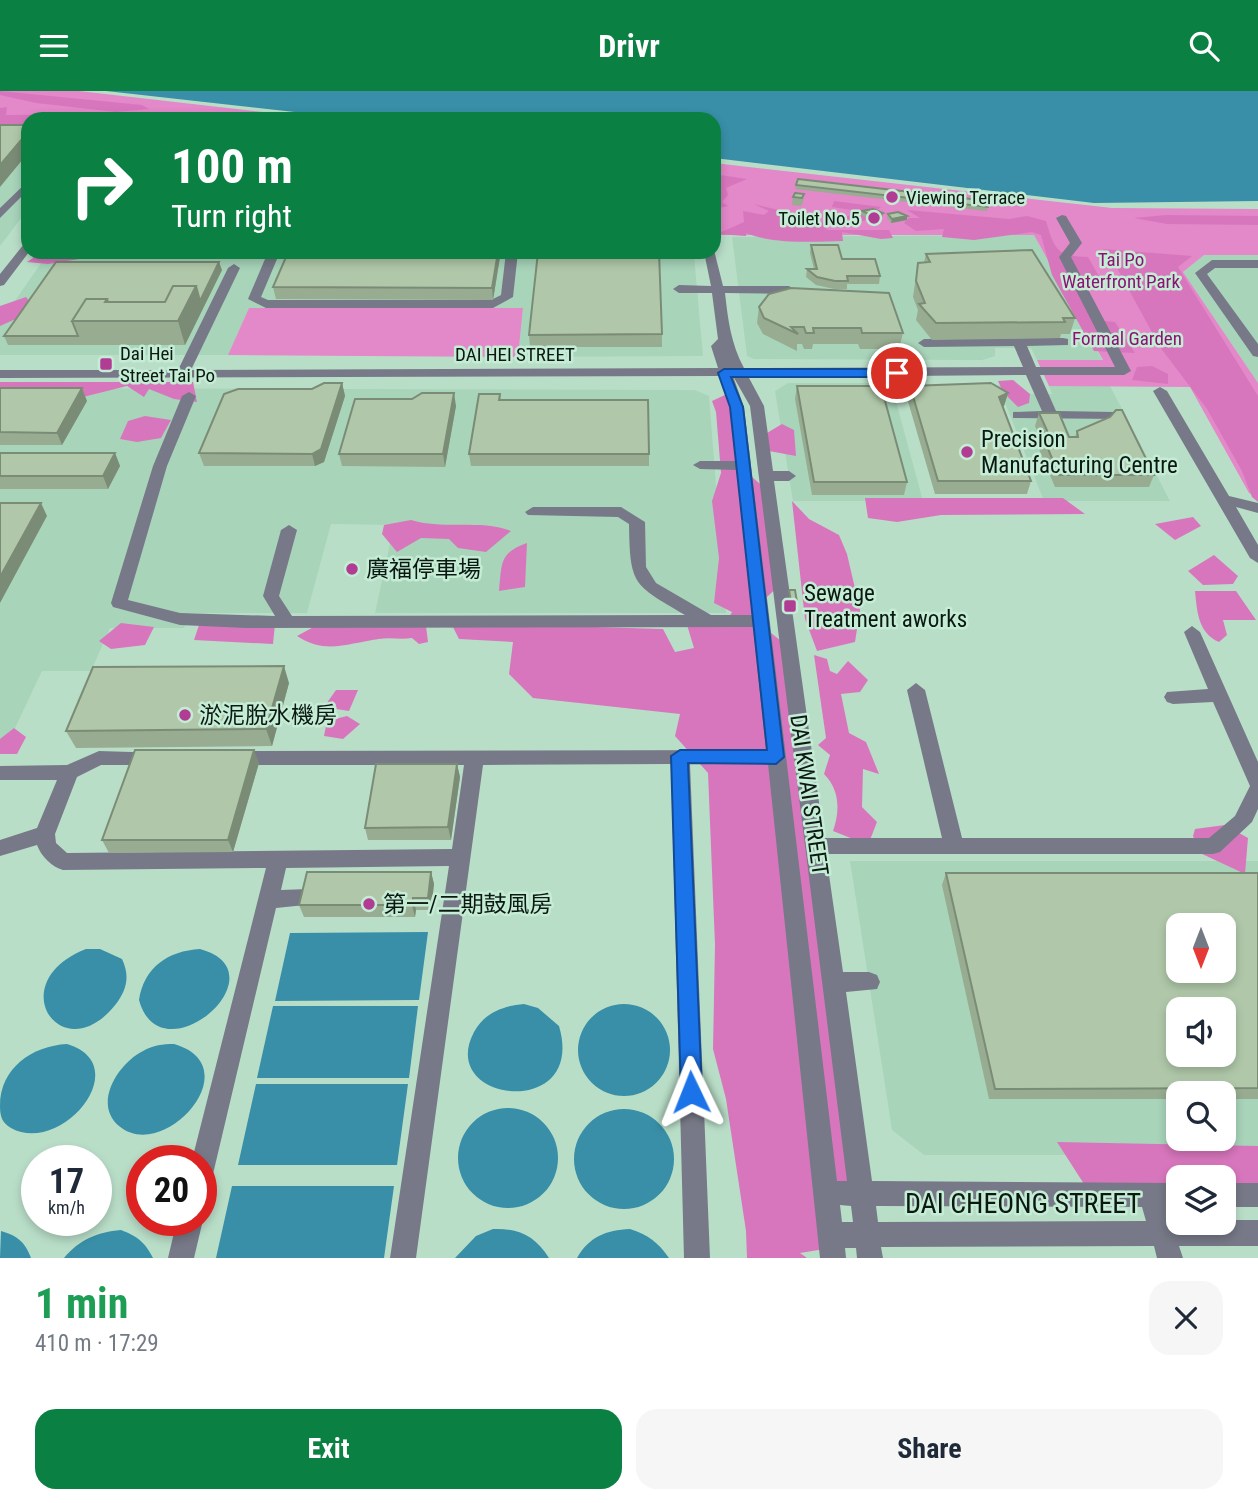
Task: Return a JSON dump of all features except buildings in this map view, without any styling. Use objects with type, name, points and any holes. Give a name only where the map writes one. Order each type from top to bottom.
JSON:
[{"type":"street","points":[[0,215],[21,192]]},
{"type":"street","name":"DAI HEI STREET","points":[[0,374],[732,373],[879,378],[897,373],[1124,371],[1065,257],[1076,243],[1062,218]]},
{"type":"street","points":[[2,277],[21,254]]},
{"type":"street","points":[[271,259],[254,299],[266,304],[493,304],[506,297],[511,259]]},
{"type":"street","name":"DAI KWAI STREET","points":[[712,259],[724,340],[717,346],[732,373],[757,407],[869,1247]]},
{"type":"street","points":[[1258,264],[1212,264],[1201,273],[1258,353]]},
{"type":"street","points":[[183,373],[234,268]]},
{"type":"street","points":[[679,289],[789,290]]},
{"type":"street","points":[[924,343],[1020,346],[1063,342]]},
{"type":"street","points":[[1020,346],[1051,416]]},
{"type":"street","name":"DAI KWAI STREET","points":[[732,373],[832,1247]]},
{"type":"street","points":[[897,373],[903,396]]},
{"type":"street","points":[[1160,391],[1258,558]]},
{"type":"street","points":[[189,396],[160,466],[119,603],[180,619],[287,622],[761,621]]},
{"type":"street","points":[[1018,415],[1114,416]]},
{"type":"street","points":[[700,465],[743,466]]},
{"type":"street","points":[[766,476],[789,476]]},
{"type":"street","points":[[1226,500],[1258,508]]},
{"type":"street","points":[[533,512],[621,512],[637,522],[638,567],[650,587],[709,621]]},
{"type":"street","points":[[287,622],[271,596],[289,530]]},
{"type":"street","points":[[816,846],[1213,846],[1242,822],[1258,786],[1192,632]]},
{"type":"street","points":[[916,690],[954,848]]},
{"type":"street","points":[[1173,697],[1219,695]]},
{"type":"street","points":[[680,756],[697,1258]]},
{"type":"street","points":[[403,1258],[456,872],[461,857],[475,757]]},
{"type":"street","points":[[210,758],[776,757]]},
{"type":"street","points":[[0,773],[69,772],[99,758],[182,758]]},
{"type":"street","points":[[69,772],[45,834],[47,848],[64,862],[461,857]]},
{"type":"street","points":[[0,848],[45,834]]},
{"type":"street","points":[[208,1145],[278,859]]},
{"type":"street","points":[[268,899],[308,898]]},
{"type":"street","points":[[834,982],[869,982]]},
{"type":"street","name":"DAI CHEONG STREET","points":[[825,1192],[1166,1195]]},
{"type":"street","points":[[1151,1195],[1170,1258]]},
{"type":"street","points":[[1236,1195],[1258,1195]]},
{"type":"street","name":"DAI CHEONG STREET","points":[[832,1247],[1162,1233],[1258,1233]]},
{"type":"street","points":[[181,1258],[186,1236]]},
{"type":"shaded area","points":[[0,131],[21,131],[21,218],[0,246]]},
{"type":"shaded area","points":[[1034,235],[1103,361],[1037,360],[1031,348],[995,348],[995,356],[982,360],[754,359],[747,356],[732,237]]},
{"type":"shaded area","points":[[1204,255],[1258,255],[1258,383],[1183,272]]},
{"type":"shaded area","points":[[44,259],[694,259],[703,356],[518,357],[523,309],[249,308],[228,355],[0,355],[0,322]]},
{"type":"shaded area","points":[[788,383],[891,383],[923,501],[793,501],[775,391]]},
{"type":"shaded area","points":[[998,385],[1013,388],[1017,394],[1052,394],[1049,386],[1110,386],[1170,501],[1044,501]]},
{"type":"shaded area","points":[[0,388],[695,390],[709,396],[726,613],[375,613],[394,525],[331,524],[307,613],[190,613],[184,628],[110,628],[91,671],[42,671],[7,745],[0,745]]},
{"type":"shaded area","points":[[850,861],[1258,861],[1258,1155],[924,1155],[892,1130]]},
{"type":"green space","points":[[0,91],[79,91],[264,112],[21,112],[21,122],[0,129]]},
{"type":"green space","points":[[0,91],[142,105],[149,109],[116,112],[36,103],[0,95]]},
{"type":"green space","points":[[7,107],[6,115],[21,115],[21,132],[0,132],[0,108]]},
{"type":"green space","name":"Tai Po Waterfront Park","points":[[721,164],[1112,208],[1258,209],[1258,255],[1204,255],[1183,272],[1258,383],[1258,497],[1249,493],[1190,387],[1049,386],[1037,360],[1103,360],[1034,235],[721,235]]},
{"type":"green space","points":[[721,175],[747,179],[726,188],[728,195],[722,202],[728,206],[721,208]]},
{"type":"green space","points":[[834,201],[881,207],[864,221],[801,215],[797,219],[830,223],[824,227],[828,230],[889,230],[893,238],[881,239],[842,232],[843,241],[806,242],[780,241],[746,233],[746,236],[721,234],[744,222],[743,211],[764,215],[769,211],[754,204],[823,217],[864,212],[832,207]]},
{"type":"green space","points":[[907,210],[1009,219],[1027,216],[1046,221],[1059,250],[1070,255],[1088,257],[1105,287],[1076,289],[1093,320],[1115,322],[1135,353],[1094,351],[1052,275],[1041,235],[1032,232],[974,240],[942,237],[944,229],[916,231],[904,223],[909,218],[920,218]]},
{"type":"green space","points":[[1166,215],[1258,216],[1258,225],[1167,224],[1134,218]]},
{"type":"green space","points":[[1103,249],[1192,256],[1178,267],[1258,396],[1258,502],[1252,497],[1242,471],[1207,409],[1160,347],[1117,268]]},
{"type":"green space","points":[[32,259],[80,259],[48,264],[27,262]]},
{"type":"green space","points":[[26,297],[29,301],[18,318],[0,326],[0,306]]},
{"type":"green space","points":[[249,308],[523,308],[518,357],[228,355]]},
{"type":"green space","points":[[1152,366],[1168,374],[1168,384],[1132,380],[1137,367]]},
{"type":"green space","points":[[1013,380],[1030,394],[1029,403],[1018,407],[1003,392],[998,381]]},
{"type":"green space","points":[[0,382],[193,382],[197,402],[174,399],[149,389],[144,397],[127,386],[79,398],[0,398]]},
{"type":"green space","points":[[729,393],[746,472],[765,488],[780,585],[755,608],[758,623],[794,651],[868,1164],[833,1205],[837,1247],[800,1253],[807,1258],[747,1258],[746,1231],[726,1099],[713,1049],[715,945],[708,773],[675,736],[680,714],[533,698],[509,674],[513,642],[459,639],[451,623],[663,629],[675,652],[694,648],[687,625],[727,621],[732,612],[714,603],[719,558],[712,501],[721,473],[716,412],[712,401]]},
{"type":"green space","points":[[145,416],[171,420],[161,438],[137,442],[120,439],[128,421]]},
{"type":"green space","points":[[782,424],[794,430],[796,456],[769,451],[767,433]]},
{"type":"green space","points":[[865,498],[1063,498],[1085,514],[941,515],[897,522],[868,518]]},
{"type":"green space","points":[[792,501],[809,519],[839,535],[847,554],[860,610],[855,642],[817,651],[805,619]]},
{"type":"green space","points":[[1193,517],[1201,526],[1175,540],[1155,524]]},
{"type":"green space","points":[[411,520],[499,527],[511,531],[486,552],[458,548],[449,539],[421,538],[397,552],[382,534],[384,525]]},
{"type":"green space","points":[[527,543],[525,587],[499,591],[504,560],[511,551]]},
{"type":"green space","points":[[1214,555],[1238,576],[1233,584],[1203,585],[1188,571]]},
{"type":"green space","points":[[1195,591],[1236,591],[1256,620],[1223,620],[1227,635],[1219,642],[1203,627]]},
{"type":"green space","points":[[200,622],[275,624],[273,644],[194,640]]},
{"type":"green space","points":[[121,623],[154,627],[145,645],[111,649],[99,641]]},
{"type":"green space","points":[[319,624],[426,626],[428,642],[419,644],[412,638],[387,638],[328,646],[308,642],[297,636]]},
{"type":"green space","points":[[814,655],[827,659],[830,671],[837,674],[848,661],[868,680],[860,692],[841,694],[849,733],[866,742],[879,774],[863,769],[862,807],[877,822],[870,840],[858,841],[833,831],[837,801],[833,787],[824,774],[830,755],[818,745],[826,738]]},
{"type":"green space","points":[[336,690],[358,690],[349,711],[324,707]]},
{"type":"green space","points":[[347,716],[360,724],[343,739],[324,736],[327,721]]},
{"type":"green space","points":[[14,728],[26,737],[17,754],[0,754],[0,739]]},
{"type":"green space","points":[[1225,825],[1248,838],[1245,874],[1200,853],[1193,836],[1195,829]]},
{"type":"green space","points":[[1057,1142],[1166,1144],[1166,1151],[1236,1151],[1236,1146],[1258,1146],[1258,1186],[1236,1185],[1236,1165],[1166,1165],[1166,1201],[1084,1184]]},
{"type":"water","points":[[106,91],[1258,91],[1258,201],[1094,203],[721,159],[721,112],[295,112]]},
{"type":"water","points":[[428,932],[419,1000],[275,1001],[290,933]]},
{"type":"water","points":[[86,949],[100,949],[122,959],[127,977],[123,993],[116,1004],[96,1023],[77,1029],[61,1025],[49,1015],[44,999],[47,981],[60,964]]},
{"type":"water","points":[[200,949],[223,961],[229,978],[224,996],[210,1013],[190,1025],[170,1029],[151,1022],[139,1000],[146,978],[168,957]]},
{"type":"water","points":[[524,1004],[538,1008],[559,1026],[562,1056],[552,1077],[534,1088],[513,1091],[492,1086],[475,1074],[468,1056],[474,1032],[484,1019],[495,1011]]},
{"type":"water","points":[[624,1004],[641,1008],[656,1018],[666,1033],[670,1050],[666,1067],[656,1082],[641,1092],[624,1096],[607,1092],[592,1082],[582,1067],[578,1050],[582,1033],[592,1018],[607,1008]]},
{"type":"water","points":[[273,1006],[418,1006],[409,1078],[257,1078]]},
{"type":"water","points":[[67,1044],[87,1055],[95,1070],[93,1087],[84,1104],[69,1119],[51,1130],[31,1133],[5,1124],[0,1113],[1,1093],[12,1070],[30,1054]]},
{"type":"water","points":[[174,1044],[196,1055],[204,1071],[202,1090],[192,1107],[176,1123],[157,1132],[137,1134],[119,1126],[111,1117],[108,1106],[108,1095],[118,1074],[134,1057],[147,1049]]},
{"type":"water","points":[[256,1084],[408,1084],[397,1165],[238,1165]]},
{"type":"water","points":[[508,1108],[527,1111],[544,1122],[555,1139],[558,1158],[555,1177],[544,1194],[527,1205],[508,1208],[489,1205],[472,1194],[461,1177],[458,1158],[461,1139],[472,1122],[489,1111]]},
{"type":"water","points":[[624,1109],[652,1117],[666,1131],[674,1159],[666,1187],[652,1201],[624,1209],[596,1201],[582,1187],[574,1159],[582,1131],[596,1117]]},
{"type":"water","points":[[232,1186],[394,1186],[384,1258],[216,1258]]},
{"type":"water","points":[[493,1229],[511,1230],[526,1235],[538,1244],[549,1258],[455,1258],[476,1236]]},
{"type":"water","points":[[630,1229],[652,1240],[669,1258],[577,1258],[587,1245],[599,1236]]},
{"type":"water","points":[[121,1230],[126,1232],[126,1236],[140,1240],[153,1258],[64,1258],[89,1238],[112,1236],[112,1232]]},
{"type":"water","points":[[1,1231],[20,1240],[31,1258],[0,1258]]},
{"type":"place","name":"Viewing Terrace","points":[[892,197]]},
{"type":"place","name":"Toilet No.5","points":[[874,218]]},
{"type":"place","name":"Dai Hei Street Tai Po","points":[[106,364]]},
{"type":"place","name":"Precision Manufacturing Centre","points":[[967,452]]},
{"type":"place","name":"廣福停車場","points":[[352,569]]},
{"type":"place","name":"Sewage Treatment aworks","points":[[790,606]]},
{"type":"place","name":"淤泥脫水機房","points":[[185,715]]},
{"type":"place","name":"第一/二期鼓風房","points":[[369,904]]},
{"type":"route","points":[[691,1092],[680,756],[776,757],[737,407],[724,373],[897,373]]},
{"type":"park label","name":"Formal Garden","points":[[1127,338]]}]
